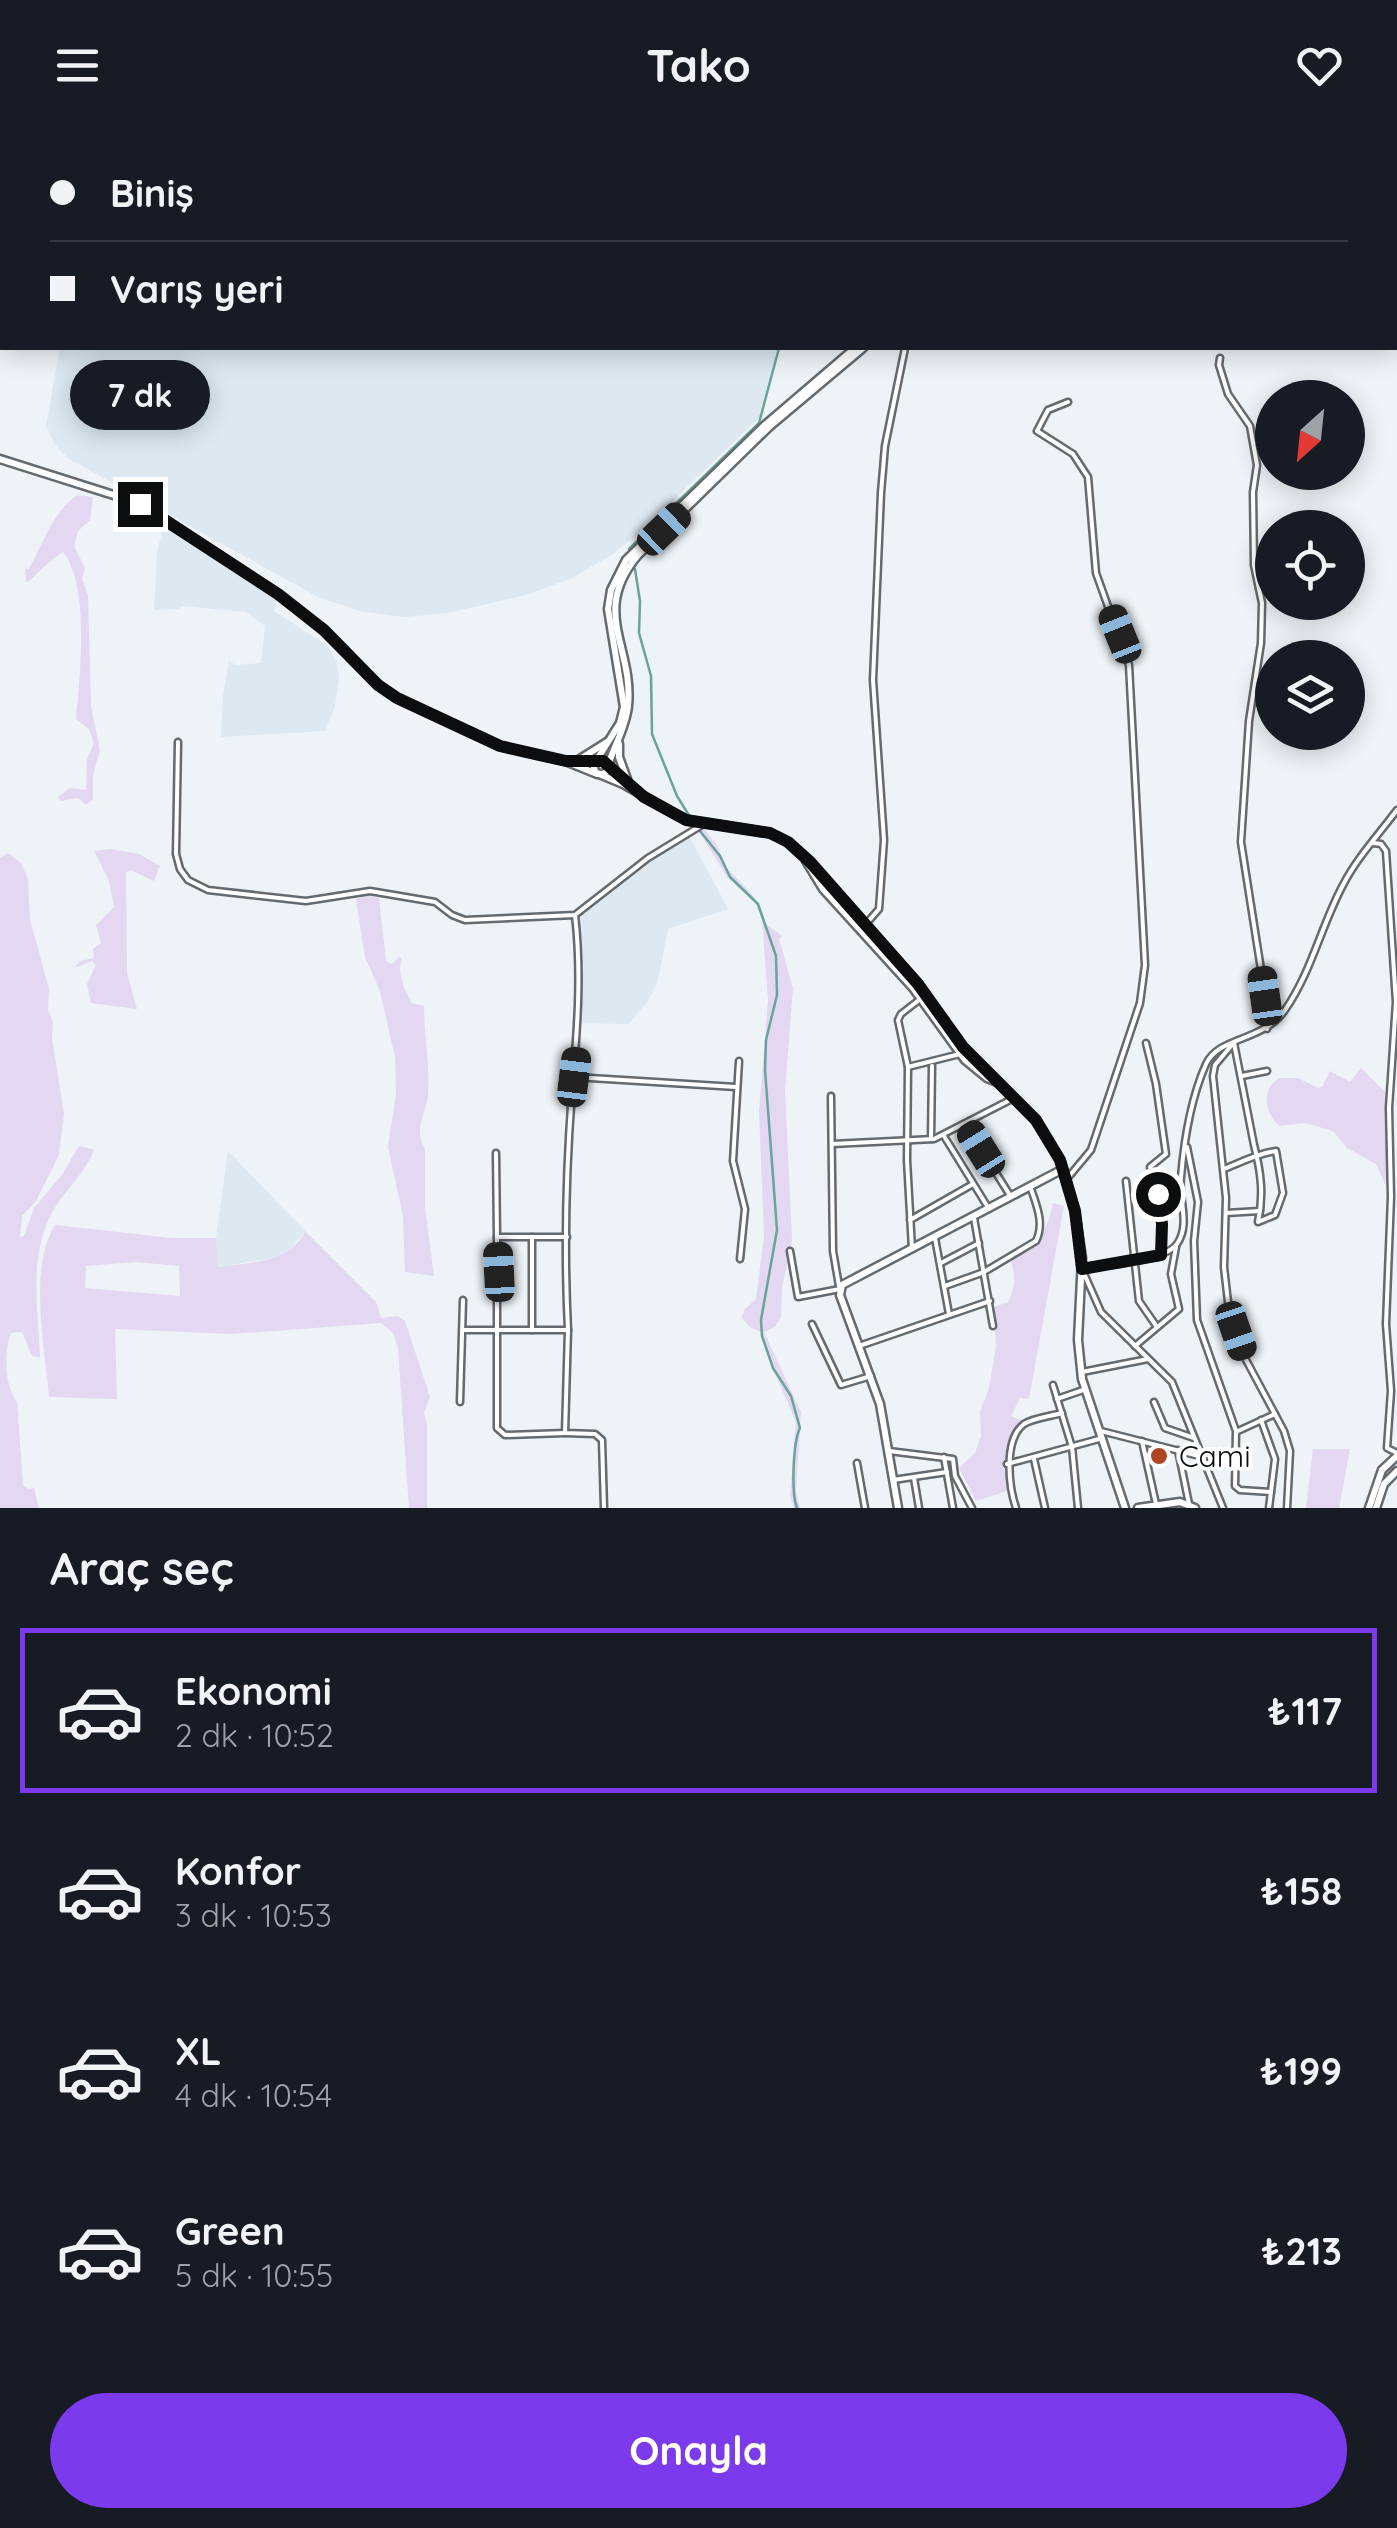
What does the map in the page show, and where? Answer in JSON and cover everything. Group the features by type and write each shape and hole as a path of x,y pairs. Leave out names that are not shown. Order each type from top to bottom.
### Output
{"street":[{"path":"598,774 606,773 624,708 608,609 611,590 626,560 765,425 854,350"},
{"path":"598,774 596,762 616,737 628,706 613,610 629,565 769,427 861,350"},
{"path":"865,925 880,909 884,840 873,680 881,493 885,446 905,350"},
{"path":"1220,358 1228,394 1250,426 1257,465 1253,492 1254,565 1262,603 1261,643 1249,722 1242,842 1265,996 1266,1029"},
{"path":"1066,1180 1091,1150 1140,1002 1146,966 1129,666 1096,573 1088,477 1074,454 1037,432 1048,410 1068,402"},
{"path":"0,458 140,504 278,594 324,630 378,685 397,698 500,746 566,761 623,784 702,825 770,833 788,842 918,984 963,1047 1036,1120 1062,1168 1075,1211 1082,1269 1078,1340 1082,1372 1125,1508"},
{"path":"579,760 616,737"},
{"path":"616,737 630,785"},
{"path":"178,742 176,854 180,869 196,886 208,890 306,902 370,891 435,902 465,920 576,915 648,858 702,825"},
{"path":"566,761 603,761 644,797"},
{"path":"1135,1346 1178,1309 1171,1274 1183,1228 1180,1179 1206,1065 1217,1050 1275,1023 1310,966 1341,888 1397,810"},
{"path":"1372,1508 1382,1470 1397,1454 1386,1448 1392,1391 1386,1324 1389,1108 1396,1002 1386,851 1381,844 1373,843"},
{"path":"805,859 823,888 921,999 960,1054 981,1074 1000,1084"},
{"path":"565,1433 567,1238 580,1018 576,915"},
{"path":"912,1249 906,1142 908,1066 898,1018 921,999"},
{"path":"1146,1043 1166,1154 1150,1166 1162,1224 1161,1255"},
{"path":"1224,1169 1257,1156 1276,1151 1282,1193 1275,1215 1258,1222 1261,1174 1257,1156 1240,1076 1234,1043"},
{"path":"1234,1043 1213,1076 1224,1169 1224,1267 1228,1302 1245,1358 1290,1451 1287,1508"},
{"path":"908,1066 960,1054"},
{"path":"740,1062 733,1160 744,1208 740,1260"},
{"path":"931,1139 932,1066"},
{"path":"1240,1076 1267,1072"},
{"path":"574,1077 736,1087"},
{"path":"831,1096 833,1250 840,1290 880,1404 898,1508"},
{"path":"832,1144 906,1142 944,1136 1016,1098"},
{"path":"966,1125 1011,1197"},
{"path":"944,1136 988,1209"},
{"path":"1186,1142 1198,1202 1194,1241 1197,1320 1236,1432 1236,1487 1271,1492"},
{"path":"496,1153 498,1430 505,1436 594,1434 602,1440 604,1508"},
{"path":"790,1251 798,1297 840,1290 846,1281 935,1238 1062,1168"},
{"path":"1126,1181 1139,1301 1157,1328"},
{"path":"910,1220 973,1184"},
{"path":"944,1286 984,1272 1036,1241 1040,1220 1030,1186"},
{"path":"1226,1214 1260,1211"},
{"path":"974,1217 993,1326"},
{"path":"497,1237 567,1238"},
{"path":"532,1238 532,1330"},
{"path":"935,1238 950,1314"},
{"path":"941,1263 979,1243"},
{"path":"1082,1269 1161,1255 1176,1245"},
{"path":"1082,1269 1101,1312 1172,1382 1223,1508"},
{"path":"460,1402 462,1300"},
{"path":"859,1346 990,1300"},
{"path":"812,1324 842,1385 871,1376"},
{"path":"463,1330 568,1330"},
{"path":"1082,1372 1148,1359"},
{"path":"1053,1384 1072,1446 1078,1508"},
{"path":"1057,1399 1086,1390"},
{"path":"1154,1402 1165,1428 1194,1438"},
{"path":"1016,1508 1007,1464 1022,1425 1062,1413"},
{"path":"1236,1432 1275,1414"},
{"path":"1261,1420 1273,1447 1269,1508"},
{"path":"1007,1464 1101,1434 1202,1457"},
{"path":"1142,1441 1156,1506"},
{"path":"1178,1450 1192,1506"},
{"path":"889,1451 952,1459 955,1476 972,1508"},
{"path":"944,1457 953,1508"},
{"path":"1034,1457 1045,1508"},
{"path":"856,1463 865,1508"},
{"path":"1372,1508 1384,1484 1397,1471"},
{"path":"893,1480 947,1472"},
{"path":"1273,1474 1290,1475"},
{"path":"914,1477 919,1508"},
{"path":"1138,1508 1180,1502 1192,1506"},
{"path":"1171,1508 1180,1502"}],"shaded area":[{"path":"60,350 777,350 761,416 613,554 572,578 526,595 448,613 405,617 363,612 318,597 69,459 55,445 46,426"},
{"path":"77,495 93,497 90,520 78,531 74,546 85,568 82,579 88,595 91,706 100,751 93,774 93,799 86,805 78,798 61,801 58,797 70,788 86,790 87,759 94,743 89,729 76,719 81,631 77,586 63,552 26,582 25,568 28,570 61,511"},
{"path":"164,525 260,586 277,601 274,611 328,646 337,663 339,679 335,706 325,731 221,737 229,661 236,665 261,663 265,626 245,612 183,606 154,610 157,552"},
{"path":"704,829 717,845 727,868 754,897 765,923 782,936 779,939 793,988 785,1090 792,1240 782,1288 781,1317 775,1327 764,1332 801,1412 796,1492 800,1508 794,1508 790,1496 796,1422 761,1332 742,1318 744,1310 756,1299 764,1236 759,1111 768,1000 762,920 756,904 727,877 698,830"},
{"path":"688,834 728,909 668,929 658,980 648,1001 628,1024 572,1023 577,983 574,915"},
{"path":"110,849 139,854 160,866 154,881 130,870 126,873 127,973 137,1009 91,1003 87,984 96,965 92,961 74,968 80,961 94,958 93,949 101,943 96,925 114,907 109,881 94,851"},
{"path":"8,853 21,863 28,879 30,920 49,989 48,1010 53,1022 64,1114 59,1155 36,1201 22,1216 20,1237 24,1236 34,1208 62,1175 77,1149 80,1146 94,1150 54,1209 41,1244 36,1281 40,1357 32,1356 22,1332 11,1333 7,1349 6,1368 17,1402 23,1485 34,1488 39,1508 0,1508 0,858"},
{"path":"379,898 386,961 392,964 402,958 401,976 406,992 412,1003 424,1006 428,1095 420,1135 425,1149 425,1207 434,1276 405,1272 403,1216 388,1147 396,1094 395,1057 380,991 365,957 356,899"},
{"path":"1361,1068 1387,1094 1386,1186 1376,1164 1347,1148 1333,1131 1305,1123 1279,1126 1268,1107 1269,1088 1279,1078 1298,1078 1318,1088 1330,1071 1350,1082"},
{"path":"228,1151 305,1231 288,1252 218,1267 216,1238"},
{"path":"1053,1203 1064,1206 1029,1399 1020,1398 1011,1416 1023,1421 1007,1455 1010,1490 976,1501 959,1468 975,1453 981,1436 980,1412 989,1388 996,1347 994,1307 1008,1302 1013,1291 1009,1257 1039,1237"},
{"path":"55,1225 171,1238 216,1238 218,1267 279,1256 298,1242 305,1231 376,1302 381,1318 398,1316 405,1321 430,1397 424,1412 427,1508 409,1508 398,1349 393,1333 381,1323 232,1334 115,1329 117,1399 49,1397 40,1309 47,1243","holes":["135,1262 179,1266 180,1296 85,1288 86,1266"]},
{"path":"1313,1449 1350,1449 1339,1508 1306,1508"}],"waterway":[{"path":"629,549 759,423 778,350"},
{"path":"635,569 639,633 651,676 652,734 677,796 690,817"},
{"path":"700,831 720,856 730,877 758,904 776,956 777,995 766,1040 765,1070 777,1230 761,1320 773,1368 791,1396 800,1428 794,1468 797,1508"}],"place":[{"name":"Cami","path":"1159,1456"}],"route":[{"path":"140,504 278,594 324,630 378,685 397,698 500,746 566,761 603,761 644,797 686,820 770,833 796,848 918,984 963,1047 1036,1120 1060,1160 1075,1211 1082,1269 1161,1255 1158,1194"}]}
